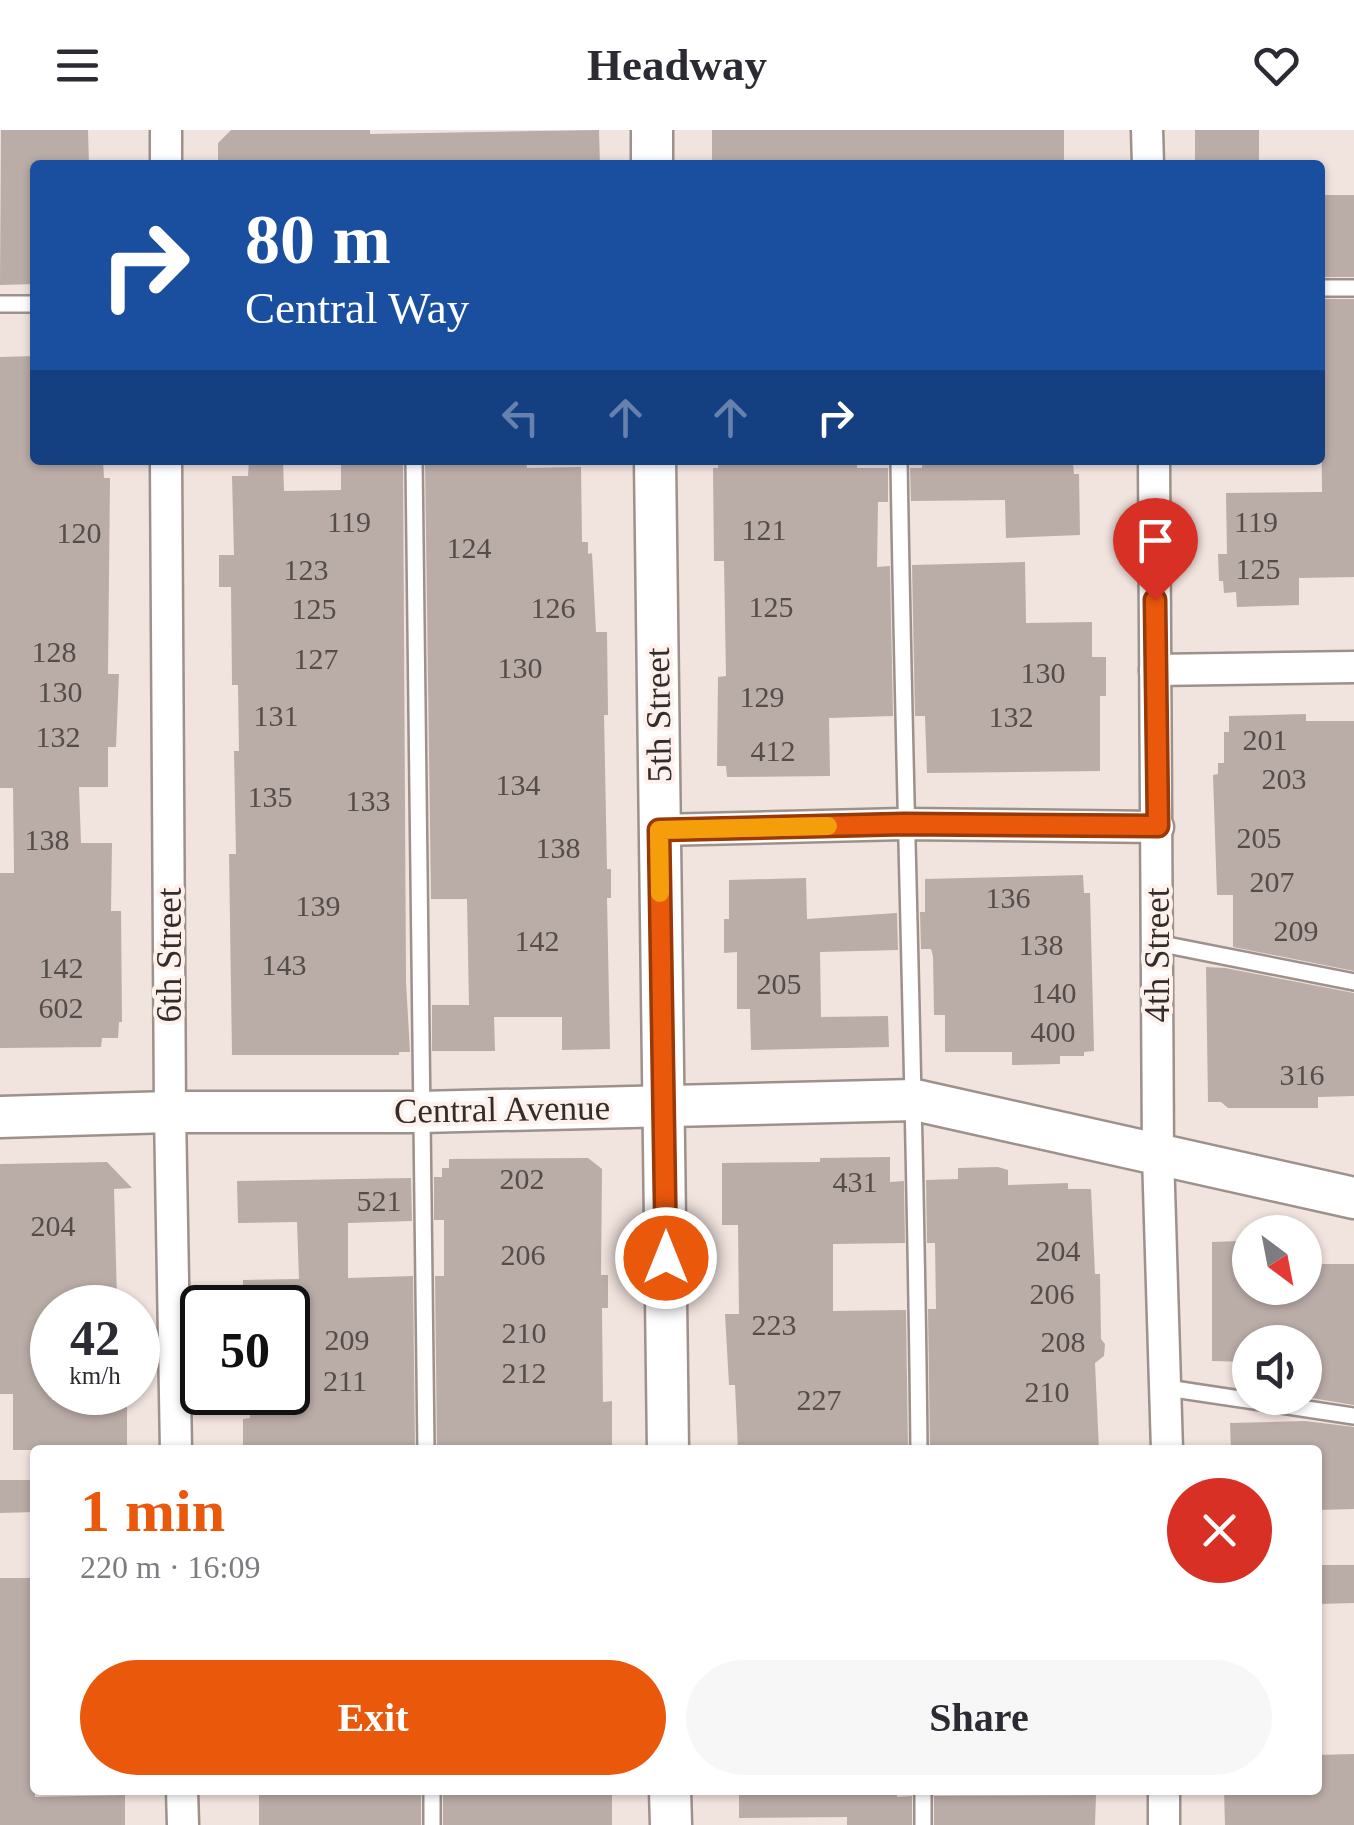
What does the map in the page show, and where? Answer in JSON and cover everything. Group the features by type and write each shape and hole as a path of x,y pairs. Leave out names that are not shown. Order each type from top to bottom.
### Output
{"street":[{"path":"166,130 166,160"},
{"path":"652,130 652,160"},
{"path":"1147,130 1148,160"},
{"name":"6th Street","path":"166,465 176,1445"},
{"name":"5th Street","path":"655,465 668,1445"},
{"name":"4th Street","path":"1154,465 1158,1155 1167,1445"},
{"path":"1155,670 1354,667"},
{"path":"659,830 904,824 1158,826"},
{"name":"Central Avenue","path":"0,1117 916,1100 1354,1198"},
{"path":"182,1795 183,1825"},
{"path":"670,1795 671,1825"},
{"path":"1164,1795 1164,1825"}],"lane":[{"path":"1325,288 1354,288"},
{"path":"0,304 30,304"},
{"path":"414,465 426,1445"},
{"path":"899,465 904,824 916,1100 919,1445"},
{"path":"1157,943 1354,982"},
{"path":"1167,1388 1354,1416"},
{"path":"432,1795 432,1825"},
{"path":"923,1795 924,1825"}],"building":[{"path":"1,130 88,130 89,160 30,160 30,284 0,285"},
{"path":"231,130 370,130 370,134 599,130 600,160 218,160 218,143"},
{"path":"712,130 1064,130 1064,160 712,160"},
{"path":"1195,130 1259,130 1259,160 1195,160"},
{"path":"1325,195 1354,195 1354,277 1325,277"},
{"path":"1325,299 1354,299 1354,577 1299,578 1299,605 1237,607 1236,592 1224,593 1223,581 1219,581 1218,554 1227,554 1226,493 1322,492"},
{"path":"30,356 30,465 103,465 104,478 110,478 108,674 119,674 116,747 108,747 108,787 79,787 81,843 112,843 111,911 121,911 122,1022 118,1038 102,1038 101,1047 0,1048 0,873 14,873 13,788 0,788 0,357"},
{"path":"249,465 283,465 284,491 341,490 341,465 403,465 406,982 410,1052 399,1055 232,1055 229,854 236,854 234,751 239,751 238,685 232,685 231,587 219,587 219,555 234,555 232,476 248,476"},
{"path":"425,465 581,467 582,542 588,542 588,554 592,553 596,632 607,632 608,715 604,715 607,869 611,869 611,898 607,898 610,1049 562,1050 562,1017 494,1017 495,1051 432,1051 432,1005 469,1005 467,899 431,899"},
{"path":"1073,465 1074,474 1079,474 1080,535 1006,538 1005,500 911,501 910,468"},
{"path":"713,468 888,468 888,502 878,502 877,567 890,566 893,716 829,718 830,776 727,777 726,766 717,766 718,677 726,676 724,561 714,561"},
{"path":"1025,562 1026,623 1092,622 1092,657 1106,657 1106,696 1100,696 1100,771 927,773 925,716 915,716 912,565"},
{"path":"1306,714 1306,721 1354,721 1354,971 1233,947 1233,895 1217,895 1213,775 1218,774 1218,763 1224,763 1224,732 1229,732 1229,716"},
{"path":"1083,875 1084,893 1090,893 1094,1051 1084,1052 1084,1056 1060,1056 1060,1064 1012,1065 1012,1052 945,1052 945,1015 934,1015 933,956 931,949 921,949 920,912 925,912 925,879"},
{"path":"806,878 807,919 897,913 898,950 820,952 821,1017 888,1016 889,1047 751,1050 750,1009 737,1009 737,952 724,953 729,880"},
{"path":"1206,967 1354,993 1354,1096 1318,1097 1318,1108 1228,1108 1221,1102 1208,1102"},
{"path":"890,1157 890,1182 904,1181 905,1243 833,1244 833,1311 906,1310 908,1445 738,1445 735,1385 729,1385 725,1314 739,1314 738,1225 722,1225 722,1163 820,1162 820,1158"},
{"path":"588,1158 602,1169 601,1275 608,1275 608,1308 602,1308 603,1402 612,1401 612,1445 437,1445 435,1276 444,1276 444,1220 434,1220 434,1177 442,1177 442,1168 449,1168 449,1159"},
{"path":"107,1162 132,1188 114,1189 117,1285 30,1285 30,1415 127,1415 127,1445 30,1445 30,1450 13,1450 13,1394 0,1394 0,1164"},
{"path":"958,1168 1008,1170 1008,1185 1068,1183 1068,1189 1091,1189 1095,1274 1100,1274 1101,1339 1105,1344 1104,1356 1095,1363 1099,1445 930,1445 928,1309 936,1309 935,1243 927,1243 926,1180 958,1179"},
{"path":"411,1178 412,1221 348,1223 348,1278 413,1276 415,1445 243,1445 243,1419 250,1415 310,1415 310,1285 243,1285 243,1280 299,1279 297,1222 238,1223 237,1181"},
{"path":"1232,1241 1232,1305 1322,1305 1322,1264 1354,1264 1354,1405 1322,1400 1322,1325 1232,1325 1232,1362 1212,1361 1212,1242"},
{"path":"1305,1421 1354,1427 1354,1509 1322,1510 1322,1445 1231,1445 1230,1423"},
{"path":"0,1480 30,1480 30,1512 0,1513"},
{"path":"1322,1565 1354,1565 1354,1603 1322,1604"},
{"path":"0,1578 30,1578 30,1795 125,1795 125,1825 0,1825"},
{"path":"1354,1754 1354,1825 1225,1825 1224,1795 1322,1795 1322,1755"},
{"path":"259,1795 421,1795 421,1825 259,1825"},
{"path":"443,1795 612,1795 612,1825 443,1825"},
{"path":"739,1795 912,1796 912,1825 847,1825 847,1817 739,1818"},
{"path":"1096,1795 1095,1825 934,1825 934,1796"}],"slow traffic":[{"path":"660,893 659,830 828,826"}],"route":[{"path":"666,1258 659,830 904,824 1158,826 1155,600"}]}
